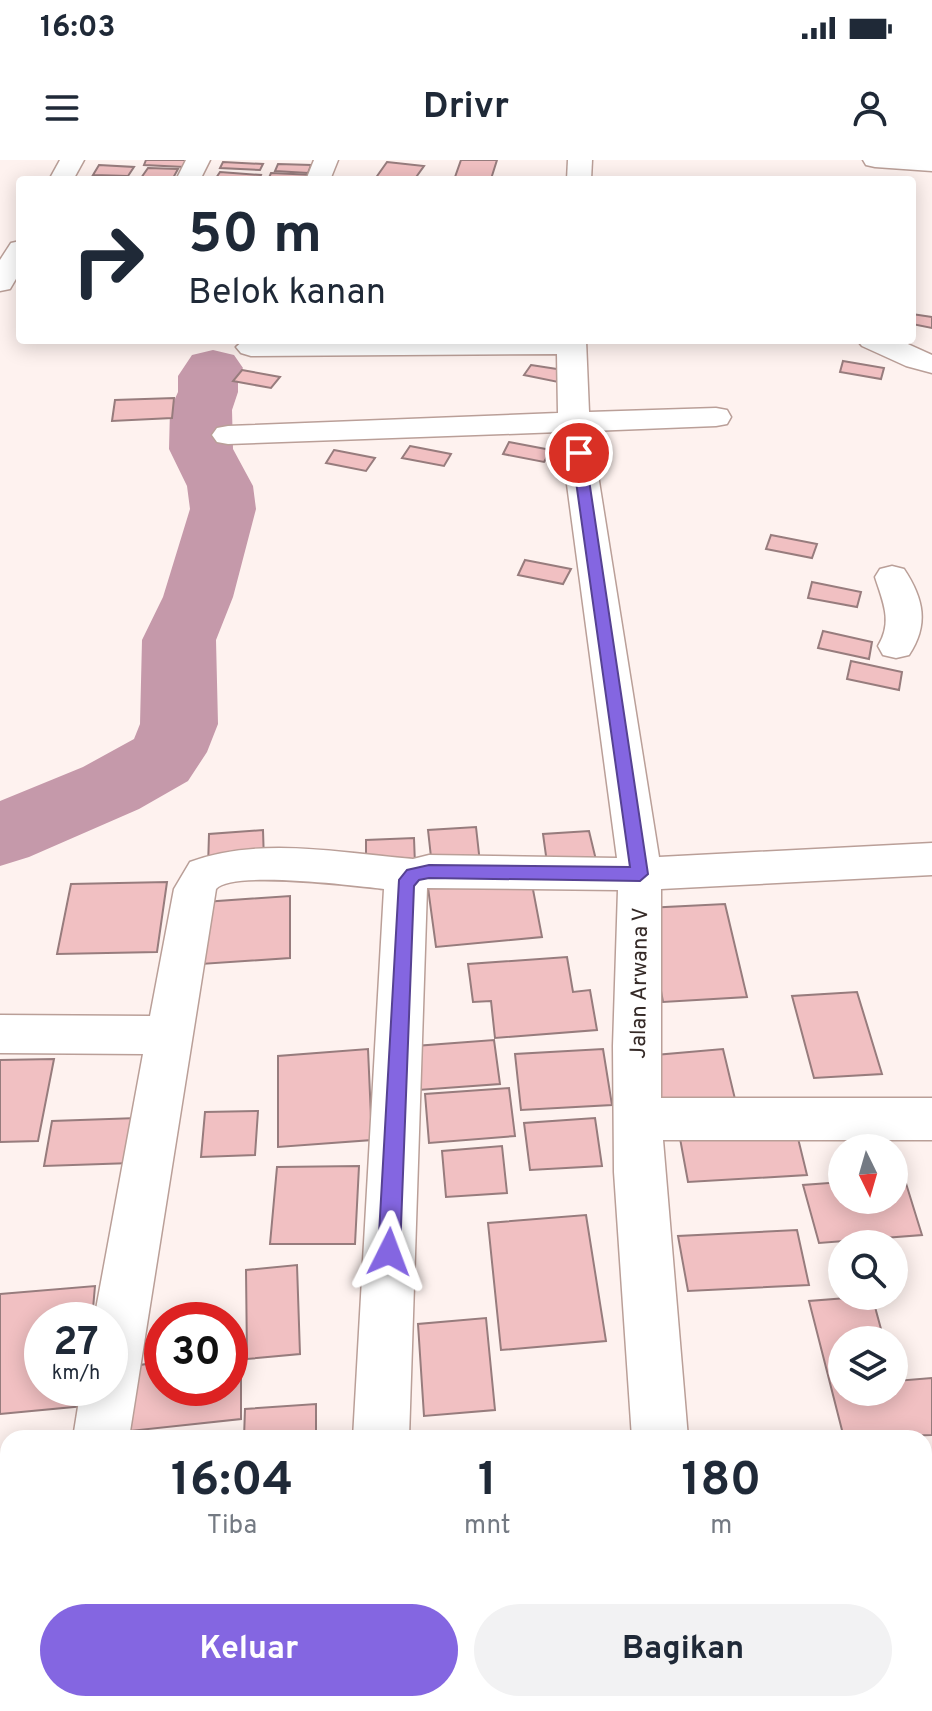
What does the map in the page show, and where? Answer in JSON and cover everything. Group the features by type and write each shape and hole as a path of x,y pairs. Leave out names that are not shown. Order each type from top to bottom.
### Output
{"street":[{"path":"875,160 932,164"},
{"path":"0,283 16,256"},
{"path":"251,347 491,344"},
{"name":"Jalan Arwana V","path":"571,344 574,423 640,874 638,1119 659,1430"},
{"path":"888,344 912,360 932,364"},
{"path":"228,435 716,417"},
{"path":"892,577 912,632"},
{"path":"124,1302 195,889 205,873 228,866 271,865 413,875 429,871 640,874 932,859"},
{"path":"381,1430 406,885 413,875"},
{"path":"0,1034 170,1035"},
{"path":"638,1119 932,1119"},
{"path":"102,1430 106,1406"}],"building":[{"path":"146,160 188,160 184,167 144,165"},
{"path":"461,160 497,160 492,176 455,176"},
{"path":"223,162 263,164 260,170 220,168"},
{"path":"387,162 424,166 417,176 377,176"},
{"path":"278,164 311,165 308,173 275,171"},
{"path":"99,165 134,167 128,176 93,175"},
{"path":"148,168 178,169 174,176 142,176"},
{"path":"220,172 261,175 261,176 217,176"},
{"path":"271,173 314,175 314,176 270,176"},
{"path":"916,315 932,317 932,328 916,325"},
{"path":"843,361 884,368 881,379 840,372"},
{"path":"531,365 570,371 563,383 524,375"},
{"path":"242,370 280,377 271,388 233,381"},
{"path":"174,398 172,418 112,421 115,400"},
{"path":"509,442 551,450 544,462 503,454"},
{"path":"410,446 451,454 444,466 402,458"},
{"path":"334,450 375,458 366,471 326,463"},
{"path":"771,535 817,544 812,558 766,549"},
{"path":"525,560 571,569 563,584 518,575"},
{"path":"812,582 861,592 857,607 808,598"},
{"path":"823,631 872,642 869,659 818,648"},
{"path":"851,661 902,672 899,690 847,679"},
{"path":"476,827 480,863 432,866 428,830"},
{"path":"263,830 264,862 208,867 209,834"},
{"path":"589,831 596,860 547,863 543,834"},
{"path":"414,838 415,865 366,867 366,840"},
{"path":"531,879 542,937 436,947 428,888"},
{"path":"167,882 157,952 57,954 71,884"},
{"path":"290,896 290,958 201,964 204,902"},
{"path":"725,904 747,997 663,1002 646,908"},
{"path":"567,957 573,992 590,990 597,1030 495,1038 491,1001 473,1002 468,964"},
{"path":"857,992 882,1074 814,1078 792,996"},
{"path":"494,1040 500,1084 418,1090 415,1046"},
{"path":"368,1049 372,1140 278,1147 278,1056"},
{"path":"603,1049 612,1105 521,1110 515,1054"},
{"path":"723,1049 735,1099 655,1106 644,1056"},
{"path":"54,1059 38,1141 0,1142 0,1060"},
{"path":"509,1088 515,1136 429,1143 425,1094"},
{"path":"258,1111 255,1155 201,1157 205,1112"},
{"path":"137,1118 132,1163 44,1166 52,1121"},
{"path":"595,1118 602,1166 530,1170 524,1123"},
{"path":"795,1126 807,1175 688,1182 679,1133"},
{"path":"502,1146 507,1193 446,1197 442,1151"},
{"path":"359,1166 355,1244 270,1244 277,1167"},
{"path":"828,1183 828,1214 908,1214 908,1190 922,1235 908,1236 908,1230 828,1230 828,1242 819,1243 803,1185"},
{"path":"586,1215 606,1341 501,1350 488,1223"},
{"path":"797,1230 809,1285 688,1291 678,1236"},
{"path":"297,1265 300,1354 248,1359 246,1270"},
{"path":"95,1286 94,1302 24,1302 24,1406 84,1406 0,1414 0,1294"},
{"path":"828,1299 828,1310 876,1310 880,1326 828,1326 828,1375 809,1301"},
{"path":"486,1318 495,1410 424,1416 418,1324"},
{"path":"144,1364 144,1406 241,1406 241,1419 121,1430 123,1406 128,1406 128,1367"},
{"path":"932,1378 932,1430 842,1430 836,1406 908,1406 908,1380"},
{"path":"316,1404 316,1430 244,1430 245,1409"}],"waterway":[{"path":"0,835 111,788 160,761 168,752 179,724 179,640 198,597 223,509 220,486 201,449 201,410 208,392 208,376 213,368"}],"route":[{"path":"389,1252 406,885 413,875 429,871 640,874 579,453"}]}
